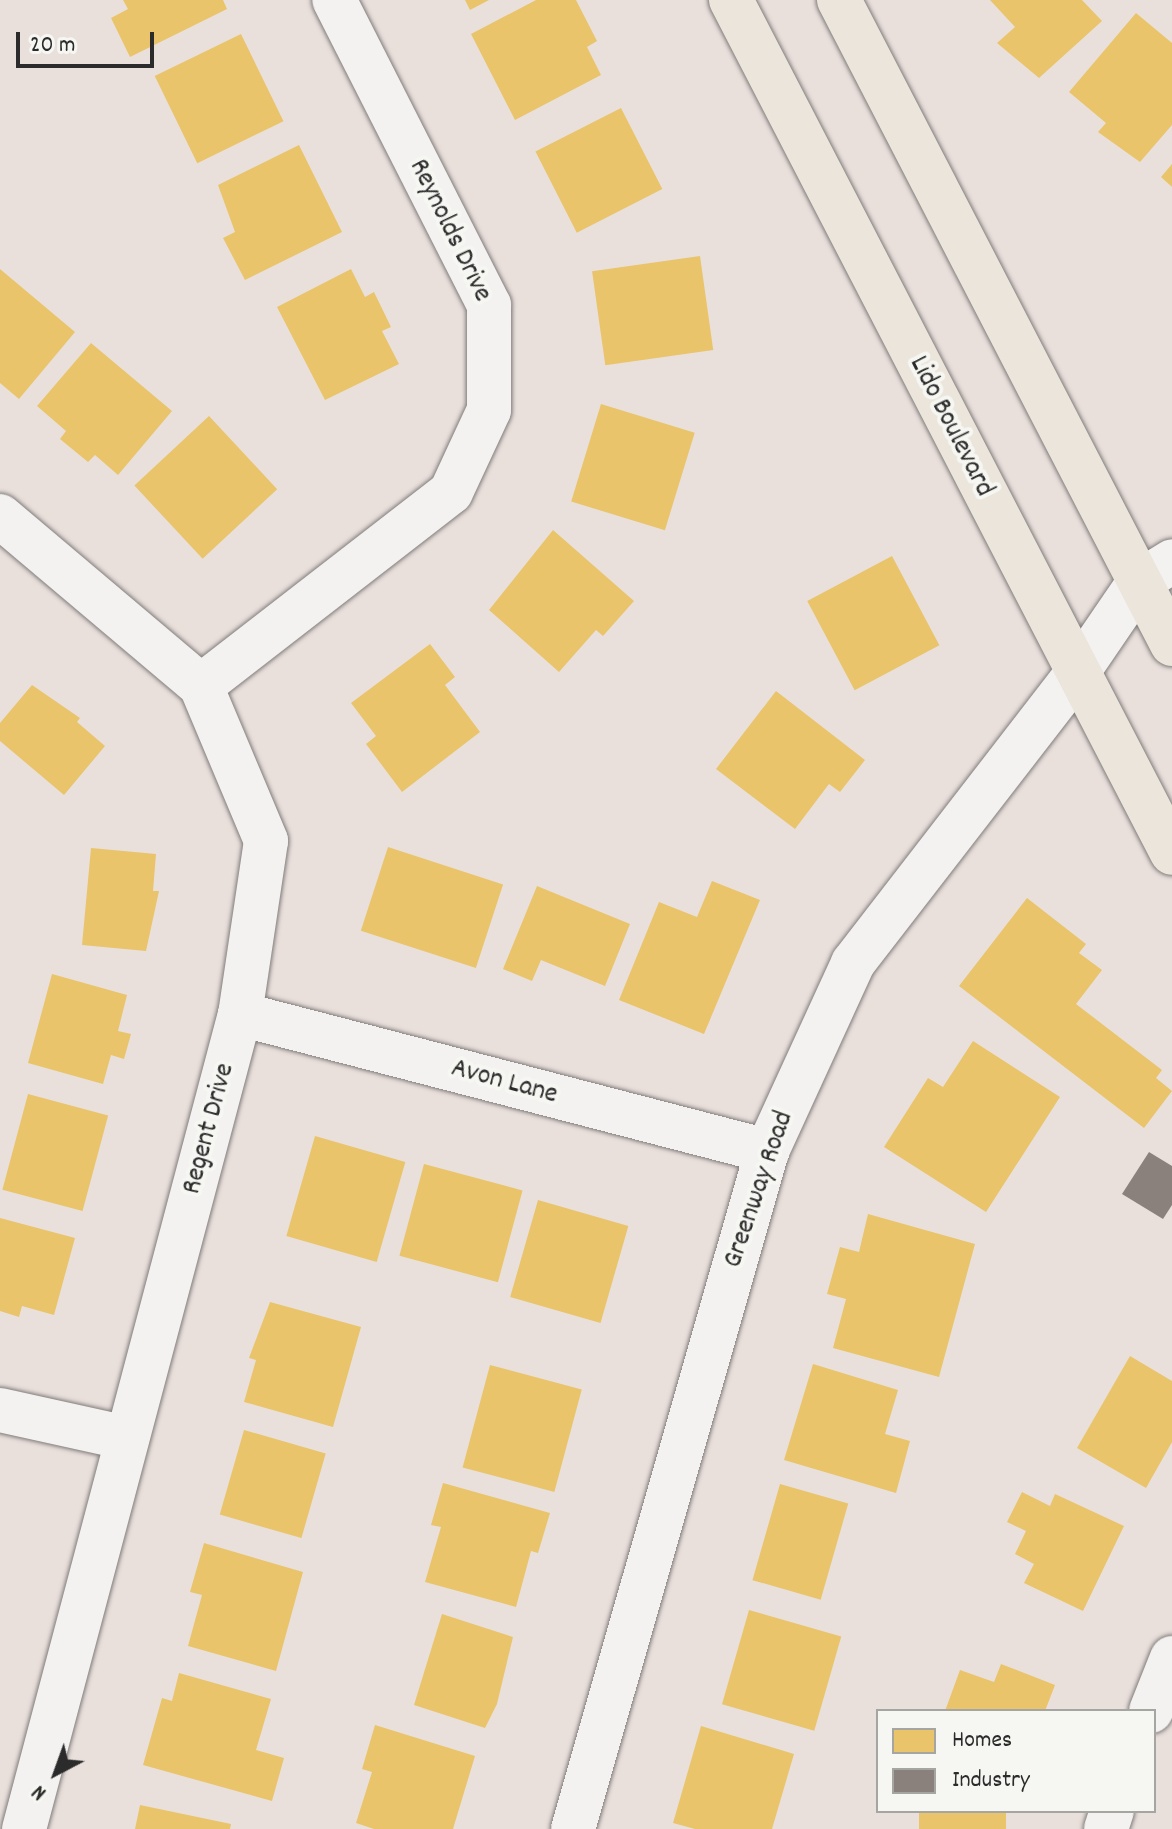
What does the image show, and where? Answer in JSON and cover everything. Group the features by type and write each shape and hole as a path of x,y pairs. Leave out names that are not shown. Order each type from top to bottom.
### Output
{"highway":[{"name":"Lido Boulevard","path":"731,0 1172,853"},
{"path":"839,0 1155,571 1172,644"}],"street":[{"name":"Reynolds Drive","path":"201,686 451,492 489,410 489,305 334,0"},
{"name":"Regent Drive","path":"0,516 201,686 266,841 240,1014 24,1829"},
{"name":"Greenway Road","path":"573,1829 767,1151 853,963 1155,571"},
{"name":"Avon Lane","path":"240,1014 767,1151"},
{"path":"0,1410 127,1438"},
{"path":"1152,1709 1172,1658"}],"building: Homes":[{"path":"123,0 223,0 227,9 130,57 111,18 128,9"},
{"path":"465,0 489,0 470,10"},
{"path":"536,0 576,0 597,41 587,47 601,75 515,120 471,34"},
{"path":"990,0 1082,0 1102,21 1039,78 997,43 1015,27"},
{"path":"1136,13 1172,43 1172,125 1140,162 1098,132 1106,123 1069,92"},
{"path":"241,34 284,121 197,163 155,76"},
{"path":"621,108 662,189 577,233 535,152"},
{"path":"299,145 342,232 245,280 223,238 235,232 218,185"},
{"path":"1172,164 1172,187 1161,177"},
{"path":"700,256 713,350 605,365 592,271"},
{"path":"0,269 75,332 19,399 0,383"},
{"path":"351,269 365,297 374,292 391,327 382,331 399,364 325,400 277,307"},
{"path":"91,343 172,411 118,475 95,455 88,462 60,439 66,431 37,406"},
{"path":"601,404 695,433 665,530 571,502"},
{"path":"209,416 277,489 203,559 134,486"},
{"path":"553,530 634,601 603,636 596,630 559,672 489,610"},
{"path":"892,556 939,645 855,690 807,601"},
{"path":"430,644 455,677 445,685 480,732 402,792 366,744 376,736 351,703"},
{"path":"32,685 80,718 77,722 105,746 64,795 0,741 0,723"},
{"path":"776,691 865,760 840,792 829,784 795,829 716,769"},
{"path":"388,847 503,884 476,968 361,931"},
{"path":"91,848 156,854 153,891 159,891 146,951 82,945"},
{"path":"712,881 760,900 704,1034 619,1000 659,902 697,917"},
{"path":"537,886 630,924 605,986 541,960 532,981 503,969"},
{"path":"1027,898 1086,944 1079,953 1102,970 1076,1004 1162,1070 1156,1078 1172,1091 1144,1128 959,986"},
{"path":"52,974 127,995 118,1031 131,1034 124,1059 111,1055 103,1084 28,1063"},
{"path":"973,1041 1060,1097 986,1212 884,1147 928,1078 943,1087"},
{"path":"28,1094 108,1115 83,1211 2,1190"},
{"path":"315,1136 405,1162 377,1262 286,1236"},
{"path":"424,1164 523,1190 498,1282 399,1256"},
{"path":"538,1200 628,1226 601,1323 510,1297"},
{"path":"868,1214 975,1244 939,1377 833,1348 846,1299 827,1294 840,1247 859,1252"},
{"path":"0,1218 75,1238 54,1315 22,1306 19,1317 0,1311"},
{"path":"270,1302 361,1327 333,1427 244,1402 256,1360 249,1358"},
{"path":"1130,1356 1172,1381 1172,1442 1146,1488 1077,1448"},
{"path":"813,1364 898,1390 885,1434 910,1441 896,1493 784,1460"},
{"path":"490,1365 582,1390 554,1492 463,1467"},
{"path":"244,1430 326,1453 301,1538 220,1515"},
{"path":"443,1483 550,1513 538,1553 531,1551 516,1607 425,1582 441,1527 431,1525"},
{"path":"780,1484 848,1504 821,1600 752,1580"},
{"path":"1022,1492 1050,1506 1055,1494 1124,1526 1083,1611 1024,1583 1034,1564 1015,1554 1026,1531 1007,1522"},
{"path":"204,1543 303,1572 276,1671 188,1646 202,1595 190,1592"},
{"path":"749,1610 841,1636 814,1731 722,1704"},
{"path":"442,1614 513,1637 497,1704 485,1728 414,1705"},
{"path":"1001,1664 1055,1685 1046,1709 946,1709 960,1670 994,1682"},
{"path":"179,1673 271,1699 256,1750 284,1758 272,1801 143,1765 162,1698 172,1701"},
{"path":"375,1725 475,1756 453,1829 374,1829 356,1823 372,1772 362,1769"},
{"path":"701,1726 794,1754 772,1829 695,1829 673,1823"},
{"path":"140,1805 231,1824 230,1829 135,1829"},
{"path":"919,1813 1006,1813 1006,1829 919,1829"}],"building: Industry":[{"path":"1149,1152 1172,1166 1172,1205 1163,1219 1122,1194"}]}
